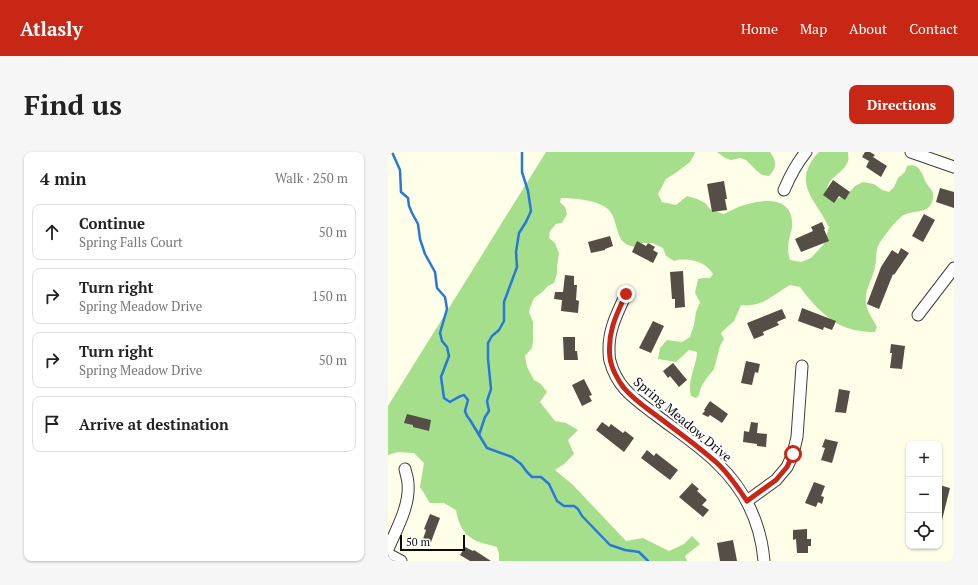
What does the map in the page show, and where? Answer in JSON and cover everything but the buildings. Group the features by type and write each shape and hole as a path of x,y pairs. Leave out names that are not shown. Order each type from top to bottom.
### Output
{"street":[{"path":"784,190 791,174 806,152"},
{"path":"911,152 954,167"},
{"path":"918,315 954,268"},
{"name":"Spring Meadow Drive","path":"626,294 615,317 611,330 609,346 610,359 615,374 623,387 634,399 700,449 718,464 733,480 747,501 758,527 763,546 764,561"},
{"path":"747,501 776,480 787,467 793,454 797,437 802,366"},
{"path":"388,549 404,510 408,496 408,484 405,469"},
{"path":"388,554 401,561"}],"green space":[{"path":"546,152 695,152 690,162 666,179 658,194 662,202 676,205 687,196 705,203 711,210 724,214 739,207 758,202 766,201 782,204 788,209 791,216 792,227 789,238 788,254 790,260 801,262 811,258 824,244 829,227 810,195 806,182 808,169 813,159 819,152 848,152 848,160 846,165 832,179 827,187 827,192 831,201 847,195 855,186 863,182 874,184 882,190 889,192 894,187 898,178 905,172 907,166 911,165 920,170 927,184 932,190 933,198 930,206 924,210 902,216 890,229 878,247 875,267 866,294 866,303 870,315 877,327 875,332 856,330 838,324 827,317 800,287 790,285 767,300 755,304 741,305 734,321 721,333 724,339 720,346 714,369 701,387 699,395 696,398 691,396 690,388 697,352 689,350 676,362 658,359 660,348 667,340 682,342 690,337 700,302 695,293 698,279 710,278 713,274 706,266 696,261 674,261 666,256 663,248 652,243 642,243 637,247 629,246 620,238 615,221 609,210 605,207 586,200 561,198 560,202 565,207 567,214 562,223 556,224 550,231 549,238 555,243 559,253 557,274 554,283 534,298 530,308 529,312 533,322 533,341 532,348 525,356 527,367 534,380 541,384 547,392 540,402 555,421 566,423 578,430 568,440 574,454 564,464 555,470 573,485 626,541 643,538 669,551 684,544 692,536 700,544 685,556 687,561 499,561 497,547 477,541 466,534 459,523 456,510 444,503 430,503 420,487 424,463 414,453 398,452 388,455 388,406"},
{"path":"717,152 770,152 775,161 775,167 769,176 762,175 746,160 740,158 731,160 725,158"}],"waterway":[{"path":"392,152 400,170 401,192 408,198 409,206 418,224 420,239 425,254 435,272 437,288 445,297 447,309 440,333 442,341 447,347 449,356 441,377 444,398 450,402 464,395 468,400 465,411 467,416 487,448 512,457 521,464 532,477 541,477 549,484 557,501 564,506 574,506 578,509 582,516 610,545 625,550 639,552 648,561"},
{"path":"479,435 485,417 489,411 487,401 491,389 488,343 492,336 499,330 504,321 504,302 517,267 516,252 519,233 531,211 528,191 522,172 522,152"}],"route":[{"path":"626,294 615,317 611,330 609,346 610,359 615,374 623,387 634,399 718,464 733,480 747,501 776,480 787,467 793,454"}]}
